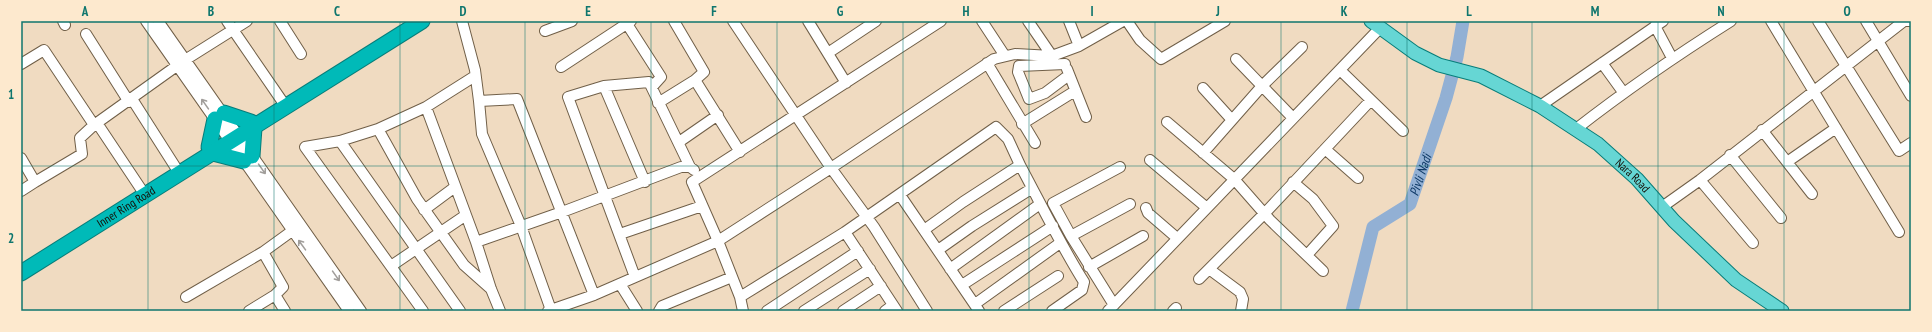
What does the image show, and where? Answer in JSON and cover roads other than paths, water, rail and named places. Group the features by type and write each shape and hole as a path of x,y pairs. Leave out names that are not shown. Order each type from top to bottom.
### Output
{"highway":[{"name":"Inner Ring Road","path":"253,125 282,101 403,21"},
{"name":"Inner Ring Road","path":"21,264 83,229 141,189 176,168 234,137 422,21"},
{"path":"220,116 253,125 248,158 211,150 220,116"},
{"name":"Inner Ring Road","path":"21,273 211,150"}],"main road":[{"name":"Nara Road","path":"1376,24 1415,53 1439,65 1463,70 1481,76 1540,106 1598,144 1637,179 1662,207 1736,280 1782,311"}],"street":[{"path":"146,21 182,63 220,116 248,158 292,231 349,311"},
{"path":"158,21 182,63"},
{"path":"227,21 282,101"},
{"path":"21,191 82,154 80,138 95,124 182,63 248,21"},
{"path":"280,21 301,54"},
{"path":"462,21 475,76 482,134 521,226 550,310 564,309 718,242 987,63 1008,55 1056,54 1079,46 1123,21"},
{"path":"545,31 572,21"},
{"path":"658,103 695,80 704,72 674,21"},
{"path":"733,21 831,168 874,227 927,311"},
{"path":"808,21 846,83"},
{"path":"828,53 876,21"},
{"path":"743,311 740,297 692,182 702,174 740,152 846,83 930,24 941,21"},
{"path":"982,21 1008,55 1019,66 1065,64"},
{"path":"1028,21 1065,64 1086,117"},
{"path":"1069,21 1079,46"},
{"path":"1127,21 1140,40 1161,60 1225,21"},
{"path":"1576,129 1623,92 1672,58 1731,21"},
{"path":"1771,21 1812,92 1836,128 1899,232"},
{"path":"1818,21 1899,151 1911,143"},
{"path":"1866,21 1877,42 1911,96"},
{"path":"1662,207 1700,180 1846,65 1904,22 1911,21"},
{"path":"561,67 629,22 661,77 652,87"},
{"path":"1120,167 1053,203 1111,308 1340,70 1376,24"},
{"path":"1540,106 1659,24 1672,58"},
{"path":"86,34 176,168"},
{"path":"1203,153 1262,86 1302,47"},
{"path":"21,64 44,50 141,189"},
{"path":"1236,59 1293,118"},
{"path":"987,63 1022,124 1035,143"},
{"path":"1602,63 1623,92"},
{"path":"1019,66 1018,72 1029,99 1045,93 1069,75"},
{"path":"1340,70 1403,131"},
{"path":"423,311 305,146 340,141 378,129 426,107 475,76"},
{"path":"695,80 740,152"},
{"path":"635,277 606,195 568,97 604,86 649,82 690,167"},
{"path":"604,86 645,182"},
{"path":"1203,88 1232,120"},
{"path":"1022,124 1075,91"},
{"path":"479,101 517,99 594,295"},
{"path":"1199,279 1265,213 1371,100"},
{"path":"426,107 456,186 500,311"},
{"path":"679,142 718,115"},
{"path":"1167,122 1234,179 1265,213 1323,270"},
{"path":"740,297 846,232 996,127 1008,139 1031,189 1053,226 1060,243 1084,282 1082,290 1052,311"},
{"path":"1787,162 1836,128"},
{"path":"378,129 424,210 464,265 491,289"},
{"path":"1762,130 1812,194"},
{"path":"340,141 460,311"},
{"path":"1325,149 1358,178"},
{"path":"1730,155 1781,218"},
{"path":"248,158 361,311"},
{"path":"22,160 36,182"},
{"path":"1150,160 1206,208"},
{"path":"924,230 963,202 1020,165"},
{"path":"476,242 645,182 681,167 690,167 702,174"},
{"path":"1700,180 1753,242"},
{"path":"1293,182 1313,199 1333,226 1307,255"},
{"path":"424,210 456,186"},
{"path":"938,250 1031,189"},
{"path":"900,195 977,308 1060,243"},
{"path":"950,269 1040,204"},
{"path":"1071,236 1130,204"},
{"path":"620,234 702,206"},
{"path":"1146,208 1148,213 1177,238"},
{"path":"391,266 466,215"},
{"path":"962,285 1053,226"},
{"path":"186,297 264,252 292,231"},
{"path":"846,232 881,286 892,309"},
{"path":"1089,267 1143,236"},
{"path":"767,311 858,251"},
{"path":"249,311 276,295 283,287 264,252"},
{"path":"804,311 870,269"},
{"path":"1209,269 1240,292 1243,299 1241,311"},
{"path":"1004,311 1058,276"},
{"path":"659,311 662,306 732,277"},
{"path":"620,284 637,311"},
{"path":"843,311 881,286"},
{"path":"276,295 285,311"}],"waterway":[{"name":"Pivli Nadi","path":"1352,311 1373,227 1410,204 1446,98 1457,57 1463,21"}]}
